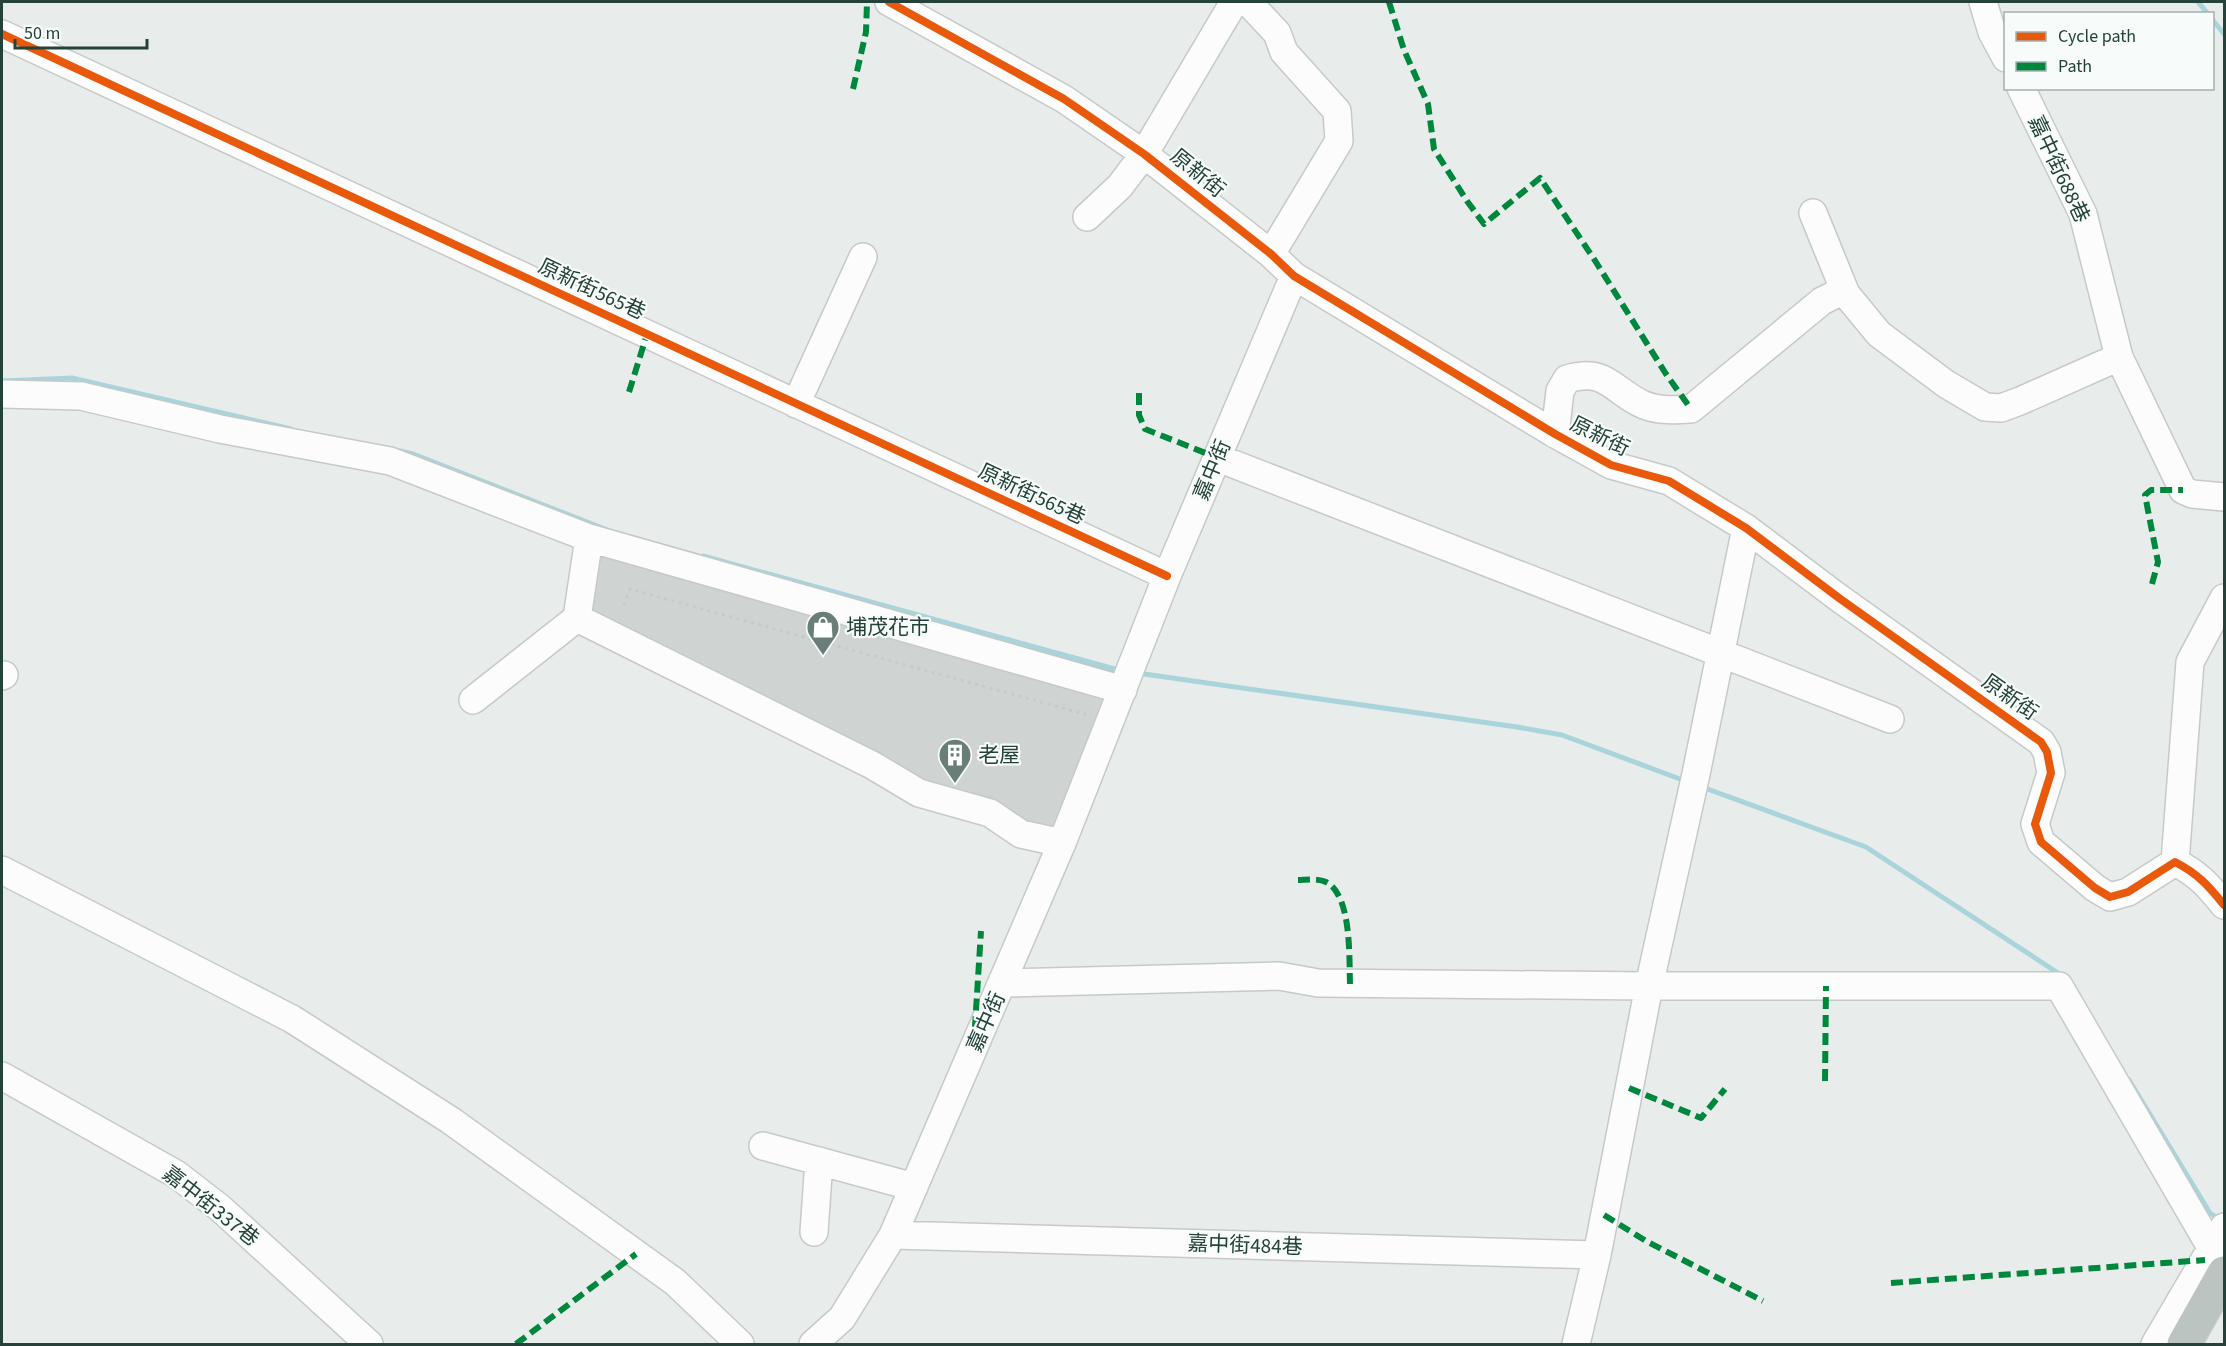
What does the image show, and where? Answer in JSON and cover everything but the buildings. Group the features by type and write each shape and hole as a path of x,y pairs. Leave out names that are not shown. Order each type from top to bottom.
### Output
{"highway":[{"path":"2184,1344 2221,1249"}],"street":[{"name":"原新街","path":"889,2 1064,99 1144,154 1271,254 1294,276 1555,434 1611,465 1669,480 1746,528 2042,742 2047,752 2051,773 2035,824 2037,830 2042,842 2095,888 2110,897 2128,892 2175,862"},
{"path":"1086,216 1120,186 1144,154 1234,2"},
{"path":"1248,2 1277,33 1284,52 1337,111 1339,141 1271,254"},
{"path":"1983,2 1992,32 2004,54"},
{"name":"原新街565巷","path":"2,34 1167,576"},
{"name":"嘉中街688巷","path":"2021,90 2083,214 2119,357 2184,490 2192,494 2224,497"},
{"path":"1813,213 1846,294 1879,333 1946,384 1985,407 2001,408 2020,401 2119,357"},
{"path":"796,404 863,257"},
{"name":"嘉中街","path":"813,1344 842,1318 893,1235 1004,983 1167,576 1294,276"},
{"path":"1555,434 1560,391 1568,379 1583,374 1603,378 1644,405 1665,410 1691,409 1822,301 1836,294 1846,294"},
{"path":"2,394 81,396 220,429 390,460 589,538 1127,678"},
{"path":"1218,458 1890,719"},
{"path":"1576,1344 1597,1255 1649,986 1694,783 1746,528"},
{"path":"473,700 578,618 589,538"},
{"path":"2224,598 2190,662 2175,862 2207,883 2224,905"},
{"path":"578,618 872,765 919,793 990,813 1022,834 1062,843"},
{"path":"2,870 292,1019 450,1120 675,1282 740,1344"},
{"path":"1004,983 1278,976 1318,983 2059,986 2221,1249 2155,1344"},
{"name":"嘉中街337巷","path":"2,1076 176,1174 220,1208 369,1344"},
{"path":"763,1146 914,1187"},
{"path":"814,1232 819,1161"},
{"name":"嘉中街484巷","path":"893,1235 1597,1255"}],"path":[{"path":"624,605 630,589 1110,721"}],"waterway":[{"path":"2198,2 2206,12"},
{"path":"2214,22 2224,34"},
{"path":"2,381 72,378 291,429"},
{"path":"400,451 413,454 610,531"},
{"path":"703,556 1122,671"},
{"path":"1137,673 1562,735 1688,782"},
{"path":"1702,787 1866,847 2061,975"},
{"path":"2129,1080 2210,1213 2221,1220"}],"marked path":[{"path":"853,89 866,32 867,2"},
{"path":"1389,2 1404,50 1428,104 1434,149 1484,224 1540,178 1691,409"},
{"path":"629,392 647,334"},
{"path":"1139,393 1139,415 1145,429 1218,458"},
{"path":"2152,584 2158,562 2145,495 2151,490 2183,490"},
{"path":"1298,880 1326,882 1341,900 1349,944 1350,984"},
{"path":"976,1046 974,1042 981,931"},
{"path":"1825,1081 1826,986"},
{"path":"1629,1088 1701,1118 1725,1089"},
{"path":"1604,1215 1646,1241 1763,1301"},
{"path":"516,1344 636,1254"},
{"path":"1891,1283 2205,1260"}],"cycle path":[{"path":"889,2 1064,99 1144,154 1271,254 1294,276 1555,434 1611,465 1669,481 1746,528 1839,598 2041,742 2047,752 2051,773 2035,824 2041,842 2095,888 2110,897 2128,892 2175,862 2202,880 2224,905"},
{"path":"2,34 1167,576"}],"place":[{"name":"埔茂花市","path":"823,656"},
{"name":"老屋","path":"955,784"}]}
